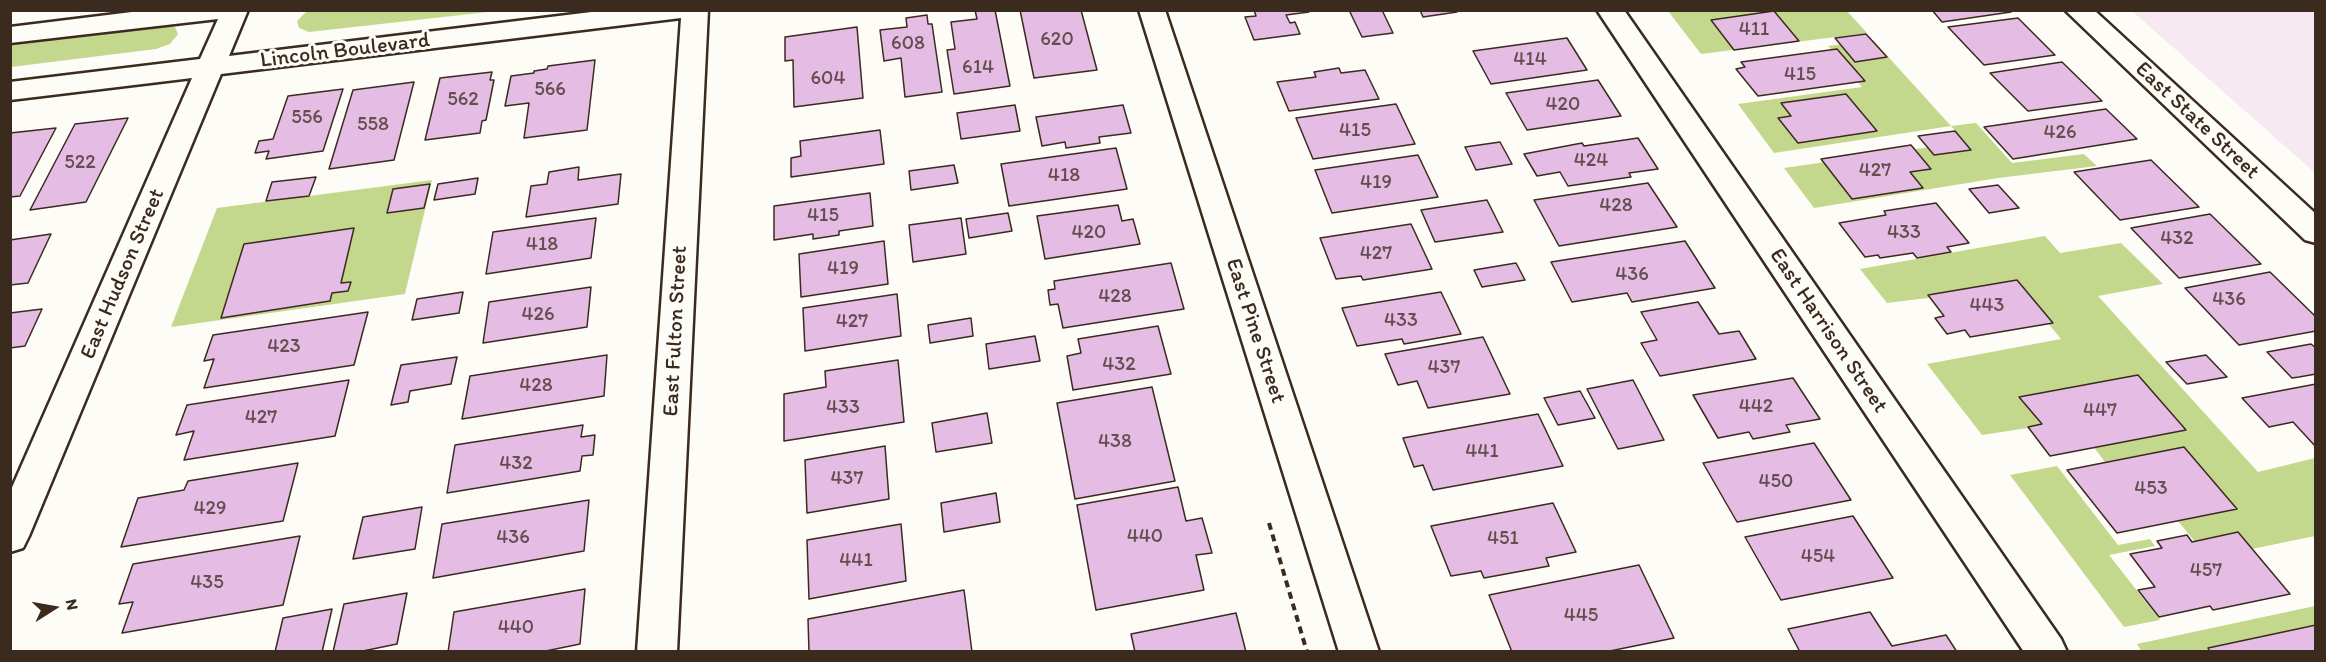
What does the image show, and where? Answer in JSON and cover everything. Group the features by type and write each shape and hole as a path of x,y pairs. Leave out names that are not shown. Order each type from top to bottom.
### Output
{"street":[{"path":"10,35 222,10"},
{"name":"East Hudson Street","path":"10,536 235,10"},
{"name":"Lincoln Boulevard","path":"10,91 680,10"},
{"name":"East Fulton Street","path":"657,651 695,10"},
{"name":"East Pine Street","path":"1152,10 1359,651"},
{"name":"East Harrison Street","path":"1610,10 2047,651"},
{"name":"East State Street","path":"2078,10 2316,232"}],"shaded area":[{"path":"2132,11 2315,11 2315,173"}],"green space":[{"path":"308,10 497,11 309,32 299,28 297,21"},
{"path":"1668,11 1847,11 1867,33 1701,54"},
{"path":"166,25 175,27 178,34 170,44 156,49 11,67 10,43"},
{"path":"1873,40 1951,126 1774,153 1738,104 1862,87 1828,46"},
{"path":"1976,123 2012,163 2084,154 2097,166 1998,178 1814,208 1784,168 1965,142 1951,126"},
{"path":"432,180 405,294 171,327 217,208"},
{"path":"2045,236 2060,253 2121,243 2163,284 2098,296 2258,472 2315,458 2315,536 2208,558 2127,458 2105,462 2074,421 1982,435 1927,364 2061,339 2018,287 1887,303 1860,269"},
{"path":"2057,466 2118,545 2150,539 2155,546 2109,555 2160,620 2124,627 2010,475"},
{"path":"2315,606 2315,651 2142,652 2137,644"}],"building":[{"path":"975,10 995,10 1010,86 954,94 947,50 955,49 951,22 977,19"},
{"path":"1020,10 1081,10 1097,70 1034,78"},
{"path":"1254,10 1309,10 1309,12 1286,15 1290,23 1295,22 1300,34 1254,40 1245,17 1256,16"},
{"path":"1349,10 1382,10 1393,33 1362,37"},
{"path":"1420,10 1456,10 1457,12 1423,17"},
{"path":"1932,10 2009,10 2011,12 1942,22"},
{"path":"1774,11 1799,41 1734,50 1711,20"},
{"path":"927,15 928,24 932,24 942,92 905,97 901,58 884,61 880,30 907,27 906,18"},
{"path":"2018,18 2055,55 1984,65 1948,27"},
{"path":"857,27 863,98 794,107 793,60 785,61 785,37"},
{"path":"1866,34 1887,57 1855,62 1835,38"},
{"path":"1567,38 1587,70 1491,84 1473,51"},
{"path":"1837,49 1865,81 1758,96 1736,69 1745,67 1741,62"},
{"path":"595,60 587,130 524,138 529,103 505,106 511,76 534,73 534,71 547,69 548,66"},
{"path":"2062,62 2102,101 2028,111 1990,73"},
{"path":"1339,68 1341,73 1365,70 1379,99 1289,111 1277,82 1316,77 1314,72"},
{"path":"492,72 490,80 494,80 486,120 482,121 480,133 425,140 440,78"},
{"path":"1598,80 1621,116 1527,130 1506,93"},
{"path":"414,82 394,160 329,169 353,90"},
{"path":"343,89 323,151 266,159 269,151 255,153 259,141 273,139 288,96"},
{"path":"1846,94 1877,131 1798,143 1778,118 1791,116 1781,103"},
{"path":"1396,104 1415,144 1313,159 1296,118"},
{"path":"1015,105 1020,131 961,139 957,113"},
{"path":"1123,105 1131,133 1099,137 1100,143 1066,148 1065,142 1042,146 1036,117"},
{"path":"2106,109 2137,139 2013,159 1984,127"},
{"path":"128,118 86,202 30,210 75,124"},
{"path":"56,128 20,196 10,197 10,133"},
{"path":"880,130 884,164 791,177 791,158 801,156 800,141"},
{"path":"1955,131 1971,150 1934,155 1918,136"},
{"path":"1638,138 1658,169 1629,173 1631,177 1568,186 1560,172 1537,176 1524,154 1582,143 1584,146"},
{"path":"1500,142 1512,164 1476,170 1465,147"},
{"path":"1911,145 1931,169 1910,172 1923,188 1852,199 1821,159"},
{"path":"1116,148 1127,189 1009,206 1001,164"},
{"path":"1418,155 1438,197 1332,213 1315,170"},
{"path":"2151,160 2199,207 2120,220 2074,172"},
{"path":"954,165 958,183 911,190 909,171"},
{"path":"579,167 578,180 621,174 618,204 526,217 531,186 547,184 549,172"},
{"path":"316,177 309,196 266,201 272,182"},
{"path":"478,178 475,194 434,200 438,184"},
{"path":"1648,183 1677,227 1559,246 1534,200"},
{"path":"430,184 424,208 387,213 393,189"},
{"path":"1998,185 2019,208 1989,213 1969,189"},
{"path":"870,193 873,226 839,231 839,235 813,239 813,234 774,240 774,206"},
{"path":"1487,200 1503,232 1435,242 1421,210"},
{"path":"1936,203 1969,243 1947,247 1951,252 1917,258 1913,253 1880,258 1878,255 1865,257 1839,223 1886,215 1884,211"},
{"path":"1118,205 1122,221 1133,219 1140,244 1045,259 1037,216"},
{"path":"1008,213 1012,231 969,238 966,219"},
{"path":"2210,214 2261,264 2179,278 2131,228"},
{"path":"596,218 591,258 486,274 493,232"},
{"path":"961,218 966,254 913,262 909,225"},
{"path":"1411,224 1432,269 1363,280 1361,276 1336,279 1320,238"},
{"path":"354,228 341,283 351,282 348,291 332,293 330,301 221,318 244,244"},
{"path":"51,234 28,283 10,285 10,240"},
{"path":"884,241 888,284 801,297 799,254"},
{"path":"1685,241 1715,288 1632,302 1627,293 1572,302 1551,262"},
{"path":"1171,263 1184,309 1063,328 1058,304 1050,305 1048,290 1055,289 1054,281"},
{"path":"1516,263 1525,280 1482,287 1474,270"},
{"path":"2270,272 2316,317 2316,331 2239,345 2185,288"},
{"path":"2017,280 2053,323 1970,337 1965,330 1947,334 1935,318 1944,316 1928,295"},
{"path":"591,287 587,327 483,343 489,302"},
{"path":"463,292 459,313 412,320 417,299"},
{"path":"1441,292 1461,334 1404,344 1402,339 1357,346 1342,308"},
{"path":"897,294 901,336 805,351 803,308"},
{"path":"1698,302 1719,334 1739,331 1756,359 1660,376 1641,343 1657,340 1641,312"},
{"path":"42,309 25,346 10,348 10,313"},
{"path":"368,312 354,365 204,388 214,359 204,361 213,335"},
{"path":"971,318 973,336 930,343 928,325"},
{"path":"1158,326 1171,374 1073,390 1067,356 1081,353 1078,339"},
{"path":"1035,336 1040,361 989,369 986,344"},
{"path":"1483,337 1510,394 1428,408 1417,381 1398,385 1385,354"},
{"path":"2311,344 2316,348 2316,374 2292,378 2267,352"},
{"path":"607,355 604,396 462,419 470,376"},
{"path":"2206,355 2227,377 2187,384 2166,362"},
{"path":"457,357 451,384 410,391 408,402 391,405 401,365"},
{"path":"898,360 904,422 784,441 784,394 826,387 825,371"},
{"path":"2138,375 2186,430 2050,456 2028,427 2042,424 2019,397"},
{"path":"1793,378 1820,419 1786,425 1790,432 1753,439 1749,432 1718,438 1693,395"},
{"path":"349,380 335,436 184,460 194,431 176,435 187,405"},
{"path":"1633,380 1664,440 1618,449 1587,389"},
{"path":"2316,384 2316,447 2293,422 2269,427 2242,398"},
{"path":"1152,387 1175,481 1075,499 1057,403"},
{"path":"1580,391 1595,418 1558,425 1544,398"},
{"path":"987,413 992,443 936,452 932,423"},
{"path":"1538,414 1563,466 1433,490 1423,465 1414,467 1403,438"},
{"path":"583,425 581,437 595,435 593,455 582,456 580,471 447,493 455,445"},
{"path":"1814,443 1851,500 1737,522 1703,463"},
{"path":"885,446 889,499 807,513 805,460"},
{"path":"2184,447 2237,509 2117,533 2067,470"},
{"path":"298,463 283,521 121,547 138,498 184,490 188,481"},
{"path":"1178,487 1186,521 1202,518 1212,553 1196,555 1204,590 1096,610 1077,505"},
{"path":"996,493 1000,522 944,532 941,503"},
{"path":"589,500 584,551 433,578 442,524"},
{"path":"1553,503 1576,552 1546,558 1549,566 1484,578 1481,571 1451,576 1431,526"},
{"path":"422,507 415,549 353,559 363,517"},
{"path":"1853,516 1893,578 1781,600 1745,537"},
{"path":"901,524 906,581 809,599 807,540"},
{"path":"2238,532 2290,594 2213,610 2210,606 2159,617 2138,590 2155,587 2130,554 2162,548 2157,541 2187,535 2192,542"},
{"path":"300,536 283,605 122,633 133,602 119,604 133,564"},
{"path":"1639,565 1674,638 1605,652 1512,652 1489,595"},
{"path":"585,589 580,644 541,652 448,652 454,612"},
{"path":"964,590 972,652 809,652 808,619"},
{"path":"407,593 397,644 358,652 333,652 344,604"},
{"path":"332,609 322,652 275,652 283,618"},
{"path":"1870,612 1892,646 1946,635 1957,652 1800,652 1788,629"},
{"path":"1236,613 1246,652 1135,652 1131,634"},
{"path":"2316,625 2316,652 2210,652 2208,648"}]}
